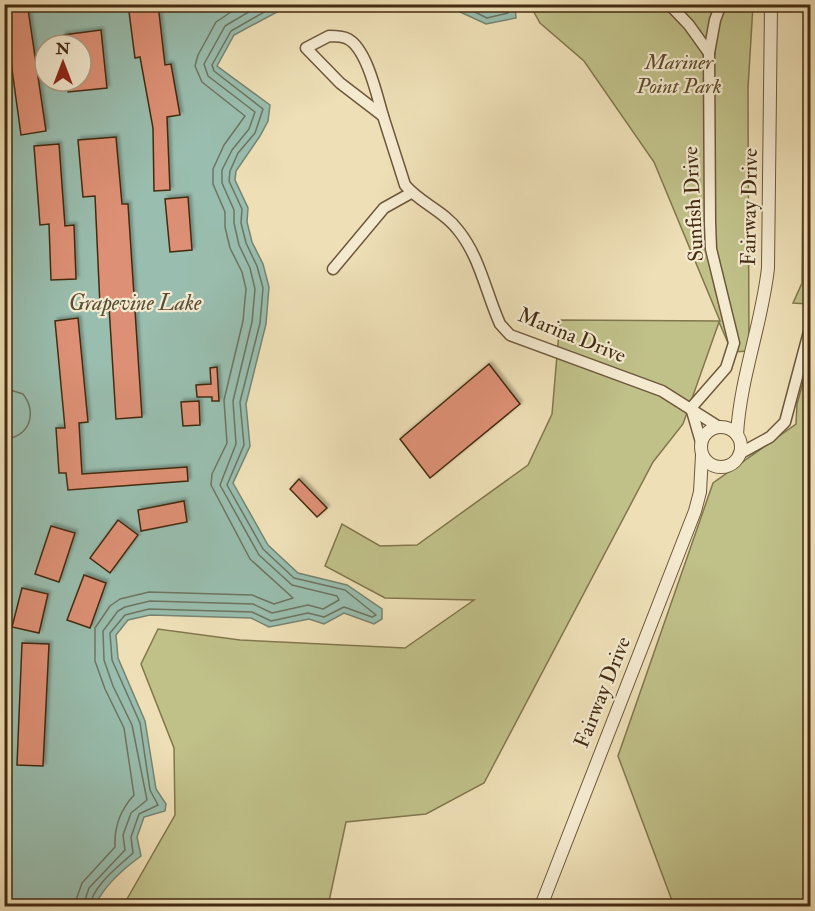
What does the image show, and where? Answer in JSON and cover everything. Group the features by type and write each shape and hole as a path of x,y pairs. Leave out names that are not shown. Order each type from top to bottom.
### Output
{"street":[{"path":"669,4 689,25 709,53"},
{"name":"Sunfish Drive","path":"691,408 726,368 734,343 711,249 709,53 715,20 722,4"},
{"name":"Fairway Drive","path":"541,906 700,492 708,478 722,467 733,463 739,454 738,408 764,303 768,268 771,4"},
{"name":"Marina Drive","path":"383,116 340,83 306,48 320,38 329,36 348,38 358,48 372,80 383,116 400,173 411,193 447,218 467,242 500,324 510,334 662,391 722,427"},
{"path":"333,269 384,208 411,193"},
{"path":"739,454 776,432 785,422 810,328"},
{"path":"691,408 698,422 701,442"},
{"name":"Fairway Drive","path":"700,492 701,442 709,431 722,427 738,408"},
{"path":"722,427 738,437 761,442"},
{"path":"702,455 711,465 722,467"}],"green space":[{"name":"Mariner Point Park","path":"530,5 753,5 748,88 749,351 732,352 719,322 683,424 653,462 484,783 426,814 346,822 328,906 123,906 175,815 174,748 141,664 158,629 240,640 405,648 474,600 385,598 325,566 342,524 380,546 417,545 528,465 552,414 560,320 720,321 654,162 584,61 540,23"},
{"path":"804,5 810,5 810,300 808,304 793,303 802,283"},
{"path":"810,357 810,906 674,906 618,756 713,483 796,424 797,404"}],"water":[{"name":"Grapevine Lake","path":"5,5 290,5 234,35 217,66 270,105 268,121 236,171 235,180 248,208 247,222 252,242 263,264 269,287 266,324 246,404 250,446 233,483 268,545 298,573 347,585 382,609 382,619 374,624 344,613 324,624 309,619 269,627 251,618 150,615 128,620 116,635 118,658 145,721 156,789 166,804 165,811 144,817 137,837 141,856 127,866 103,891 95,906 5,906 4,419 8,415 4,399"},
{"path":"445,5 515,5 516,18 486,24"}],"building":[{"path":"128,4 158,4 165,65 171,64 180,115 167,117 170,190 154,191 153,128 140,57 135,58"},
{"path":"28,9 33,43 33,93 40,93 46,131 21,135 4,11"},
{"path":"101,30 107,88 93,89 93,33 78,33"},
{"path":"116,137 122,204 128,204 142,417 116,419 109,306 100,306 95,196 83,197 78,140"},
{"path":"59,144 65,226 74,225 76,279 51,280 49,224 40,225 34,146"},
{"path":"188,197 192,250 170,252 165,199"},
{"path":"78,318 88,422 79,423 82,474 187,467 188,481 68,490 66,473 59,473 56,428 65,428 55,321"},
{"path":"489,364 520,404 430,478 400,439"},
{"path":"217,367 219,401 212,401 212,397 197,397 196,385 211,384 210,368"},
{"path":"199,401 200,425 183,426 181,402"},
{"path":"299,479 327,508 317,517 290,489"},
{"path":"184,501 187,522 141,531 138,510"},
{"path":"118,520 138,535 110,573 90,558"},
{"path":"51,526 75,533 59,582 35,574"},
{"path":"84,575 106,583 90,628 67,620"},
{"path":"22,588 48,594 39,633 12,627"},
{"path":"22,643 49,644 43,766 17,765"}]}
